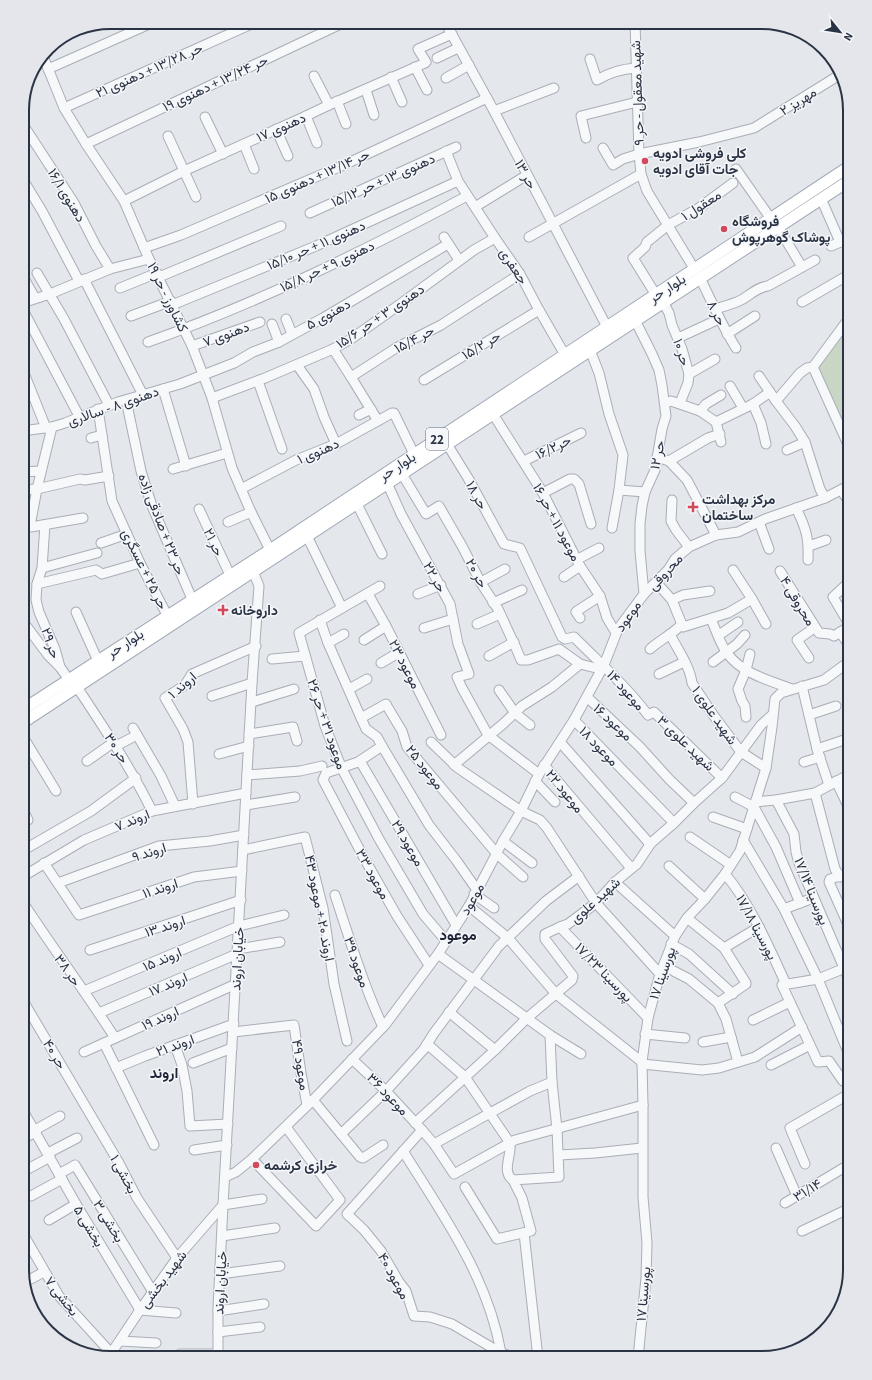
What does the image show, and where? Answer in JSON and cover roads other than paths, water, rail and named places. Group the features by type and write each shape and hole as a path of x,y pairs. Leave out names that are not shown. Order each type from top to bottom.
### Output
{"main road":[{"name":"بلوار حر","path":"29,718 73,684 251,567 307,536 388,485 402,474 635,320 660,299 774,223 843,171"},
{"name":"بلوار حر","path":"774,223 843,184"},
{"name":"بلوار حر","path":"29,706 73,684 98,661 230,575 251,567 270,550 607,327 660,299"}],"street":[{"path":"48,69 138,29"},
{"name":"حر ۱۳/۲۸ + دهنوی ۲۱","path":"64,108 240,29"},
{"name":"حر ۱۳/۲۴ + دهنوی ۱۹","path":"86,144 330,29"},
{"name":"حر ۱۳","path":"449,29 458,48 494,111 607,327"},
{"name":"شهید معقول - حر ۹","path":"635,29 641,174 647,191 697,274"},
{"path":"427,90 415,67 426,62 418,49 452,34"},
{"path":"437,58 458,48"},
{"path":"590,59 597,80 608,74 623,69 636,68"},
{"name":"کشاورز - حر ۱۹","path":"45,62 64,108 124,201 149,259 192,346 212,398 227,453 251,512 270,550"},
{"path":"446,78 469,66"},
{"name":"دهنوی ۱۷","path":"124,201 184,171 415,67"},
{"path":"314,76 346,124"},
{"path":"391,77 402,102"},
{"name":"مهریز ۲","path":"603,148 613,165 623,159 639,154 699,142 754,128 836,77"},
{"path":"494,111 554,88"},
{"path":"366,90 374,115"},
{"name":"حر ۱۳/۱۴ + دهنوی ۱۵","path":"144,248 181,235 338,167 487,98"},
{"path":"586,138 581,116 637,102"},
{"path":"306,116 317,143"},
{"path":"205,117 223,154"},
{"path":"276,129 288,156"},
{"name":"دهنوی ۱۶/۱","path":"29,134 74,203 96,246 110,269"},
{"path":"168,136 196,198"},
{"path":"244,144 254,169"},
{"name":"دهنوی ۱۳ + حر ۱۵/۱۲","path":"310,213 456,146"},
{"name":"جعفری","path":"446,151 458,181 520,274 565,355"},
{"path":"736,169 774,223 802,267"},
{"path":"529,237 641,174"},
{"path":"475,207 527,175"},
{"name":"دهنوی ۱۱ + حر ۱۵/۱۰","path":"131,316 171,303 316,246 458,181"},
{"name":"معقول ۱","path":"633,258 645,247 647,242 668,225 699,208 733,183"},
{"path":"29,190 119,346 143,395"},
{"name":"دهنوی ۹ + حر ۱۵/۸","path":"148,342 183,330 325,268 417,223 467,196"},
{"path":"823,203 840,242"},
{"path":"120,288 158,275 281,226"},
{"name":"دهنوی ۳ + حر ۱۵/۶","path":"212,398 258,381 333,349 398,306 459,260 495,238"},
{"name":"دهنوی ۵","path":"203,375 279,342 323,318 446,240 459,260"},
{"path":"831,246 843,241"},
{"name":"حر ۱۰","path":"633,258 669,314 678,338 689,374 688,383 680,403"},
{"path":"29,300 50,294 110,269 149,259"},
{"path":"715,309 730,305 761,287 768,286 816,260"},
{"path":"37,273 50,294 109,405"},
{"name":"حر ۱۵/۴","path":"351,377 396,348 441,325 520,274"},
{"name":"حر ۸","path":"697,274 719,319 736,348"},
{"path":"802,302 843,278"},
{"path":"29,287 35,298"},
{"name":"حر ۱۵/۲","path":"424,380 539,310"},
{"path":"727,334 754,316"},
{"path":"286,319 292,334"},
{"path":"678,338 689,332 696,331 719,319"},
{"name":"حر ۱۲","path":"635,320 659,370 666,416 662,429 655,470 645,492 642,506 640,524 644,594"},
{"path":"29,321 80,416"},
{"name":"دهنوی ۷","path":"192,346 260,322"},
{"path":"272,324 279,342"},
{"path":"776,401 800,373 807,368 813,367 843,326"},
{"path":"333,349 378,421"},
{"path":"590,350 599,373 609,414 623,455 619,490 612,528"},
{"path":"689,374 715,359"},
{"path":"297,364 314,389 336,444"},
{"path":"813,367 843,433"},
{"name":"دهنوی ۸ - سالاری","path":"29,430 49,427 109,405 203,375"},
{"path":"759,376 805,442 820,489 825,498"},
{"path":"258,381 282,449"},
{"path":"29,383 49,427 30,526 45,525 83,518"},
{"path":"730,386 743,408"},
{"path":"163,389 186,466"},
{"path":"716,422 753,404 770,392"},
{"path":"700,410 706,404 721,395"},
{"name":"حر ۲۳ + صادقی زاده","path":"126,400 141,471 152,506 192,600"},
{"path":"665,403 671,401 700,410 716,422 720,438 708,438 669,461"},
{"path":"753,404 761,423 766,444"},
{"name":"حر ۲۵ + عسگری","path":"98,409 112,501 140,563 167,615"},
{"path":"359,415 371,410"},
{"name":"دهنوی ۱","path":"241,489 296,460 336,444 392,413 394,413 414,454"},
{"name":"موعود ۱۱ + حر ۱۶","path":"493,414 543,493 579,562 600,596 607,618 616,633"},
{"name":"حر۱۶/۲","path":"524,461 581,433"},
{"path":"91,438 102,435"},
{"path":"787,450 805,442"},
{"name":"حر ۱۸","path":"447,444 506,546"},
{"path":"173,469 227,453"},
{"path":"657,457 669,461 688,480 716,535"},
{"path":"29,472 41,471"},
{"name":"حر ۲۰","path":"402,474 426,514 439,506 480,582 500,614 514,642 519,658 522,661 528,660 559,649 580,664"},
{"path":"29,490 80,479 85,480 109,476"},
{"path":"543,493 570,479 574,479 579,484 591,524"},
{"name":"حر ۲۲","path":"388,485 401,514 450,604 458,644 469,674 457,677 488,735"},
{"name":"محروقی","path":"644,594 668,570 675,559 689,547 716,535 738,532 759,522 825,498 843,489"},
{"path":"619,490 645,492"},
{"path":"672,500 671,521 689,547"},
{"path":"357,504 382,554"},
{"path":"796,508 806,527 809,546 808,560"},
{"name":"حر ۲۱","path":"199,509 230,575"},
{"path":"228,522 251,512"},
{"path":"759,522 769,549"},
{"name":"حر ۲۹","path":"45,525 42,568 37,584 36,600 39,612 55,649 60,667"},
{"path":"101,543 127,534"},
{"path":"307,536 342,608"},
{"path":"809,546 826,540"},
{"name":"موعود ۱۴","path":"506,546 516,546 520,548 563,639 574,637 602,667 636,699 648,715"},
{"path":"564,577 579,562 599,548"},
{"path":"42,568 97,553"},
{"path":"37,584 96,570 102,574 140,563"},
{"name":"خیابان اروند","path":"218,1351 218,1311 223,1205 249,734 259,586 251,567"},
{"path":"480,582 506,569"},
{"path":"733,570 766,624"},
{"name":"محروقی ۴","path":"780,571 814,628 820,634 830,634 834,636 843,630"},
{"path":"656,582 672,600 683,626"},
{"path":"418,594 441,585"},
{"name":"موعود ۳۱ + حر ۲۶","path":"380,586 299,633 304,656 325,726 342,769 379,839 423,914 446,941"},
{"name":"محروقی ۴","path":"843,588 833,597 843,613"},
{"path":"493,603 522,590"},
{"path":"672,600 683,595 710,591"},
{"name":"موعود ۲۳","path":"368,594 386,626 398,653 441,735"},
{"name":"موعود","path":"225,1177 236,1172 252,1159 286,1127 383,1027 438,954 469,906 503,841 521,811 537,777 587,697 602,667 616,633 644,594"},
{"path":"580,618 576,612 600,596"},
{"path":"650,648 683,626 728,613 752,599"},
{"path":"76,612 98,661"},
{"path":"477,624 500,614"},
{"path":"711,619 726,652 734,661 746,670 792,689"},
{"path":"320,620 328,643 366,729 377,737 429,825 456,860 476,892 494,908"},
{"path":"424,628 453,620"},
{"path":"719,636 738,622"},
{"path":"364,640 386,626"},
{"path":"809,658 797,640 814,628"},
{"path":"29,630 48,655 60,667"},
{"path":"840,632 843,636"},
{"path":"328,643 344,634"},
{"name":"شهید علوی ۱","path":"670,634 698,694 741,752"},
{"path":"713,662 737,644 745,635"},
{"path":"489,656 514,642"},
{"name":"اروند ۱","path":"193,804 188,742 183,729 165,698 186,685 192,674 256,646"},
{"path":"381,663 398,653"},
{"path":"746,717 745,706 738,691 750,654"},
{"path":"272,659 304,656"},
{"path":"659,674 684,662"},
{"path":"454,765 522,706 552,687 580,664 602,667"},
{"name":"پورسینا ۱۷","path":"639,1351 646,1278 647,1243 643,1197 642,1063 648,1018 662,970 673,940 687,918 705,899 725,874 740,851 766,768 772,727 774,699 781,693 824,680 843,666"},
{"name":"حر ۳۰","path":"60,667 115,744 136,778 152,811"},
{"path":"348,689 367,679"},
{"path":"212,696 252,683"},
{"path":"802,686 819,753 833,783 843,799"},
{"path":"252,702 294,689"},
{"path":"499,690 515,713 530,725"},
{"name":"موعود ۱۶","path":"587,697 640,747 669,779 694,803"},
{"name":"موعود ۲۵","path":"361,718 386,704 402,731 407,747 497,854"},
{"path":"809,715 836,706"},
{"name":"شهید علوی ۳","path":"648,715 654,712 722,778"},
{"name":"شهید علوی","path":"415,1122 495,1050 526,1019 572,980 573,976 545,939 545,934 560,926 568,924 596,903 615,882 636,864 650,844 722,778 761,725 772,715"},
{"name":"موعود ۱۸","path":"574,720 674,823"},
{"path":"249,734 293,727 297,741"},
{"path":"88,761 135,731 161,776 175,806"},
{"path":"488,735 537,777 555,802"},
{"path":"804,762 843,741"},
{"path":"431,742 454,765 521,811 540,820 547,828 596,903 662,970 689,979 718,1002 726,1020 738,1062"},
{"path":"560,742 650,844"},
{"path":"219,754 249,746"},
{"path":"342,769 360,761 382,746"},
{"path":"29,747 56,791"},
{"path":"741,752 766,768"},
{"name":"موعود ۲۹","path":"360,761 456,925"},
{"name":"موعود ۲۲","path":"544,765 631,868"},
{"path":"247,775 300,771 322,766"},
{"name":"موعود ۳۳","path":"342,769 326,773 323,780 325,785 397,916 429,965"},
{"path":"29,847 91,811 136,778"},
{"path":"735,797 755,804 815,793 843,778"},
{"name":"اروند ۷","path":"29,873 84,840 152,811 246,793"},
{"path":"815,793 835,868 840,877"},
{"path":"246,805 296,797"},
{"name":"پورسینا ۱۷/۱۴","path":"776,800 794,834 799,863 813,898 843,959"},
{"path":"755,804 776,847 800,903"},
{"path":"713,817 747,829"},
{"name":"اروند ۹","path":"58,883 158,846 210,841 244,835"},
{"name":"اروند ۲۰ + موعود ۴۳","path":"243,850 305,837 323,908 334,984 347,1041"},
{"path":"690,837 731,865"},
{"path":"743,840 784,909 818,979 843,1040"},
{"path":"503,841 532,863"},
{"path":"497,854 523,877"},
{"path":"44,863 58,883"},
{"path":"669,866 705,899"},
{"name":"اروند ۱۱","path":"58,883 79,914 194,877 242,871"},
{"name":"پورسینا ۱۷/۱۸","path":"725,874 735,885 759,927 785,982 782,985 790,1002"},
{"path":"341,1134 411,1065 497,949 546,901 579,876"},
{"path":"843,876 830,879 829,885 843,914"},
{"path":"615,882 673,940 733,994"},
{"name":"موعود ۳۹","path":"335,895 356,960 371,1001 383,1027"},
{"path":"784,909 813,898"},
{"name":"اروند ۱۳","path":"90,950 241,900"},
{"path":"469,906 508,938 556,994 642,1063 702,1070 719,1068 755,1057 802,1027"},
{"name":"حر ۳۸","path":"29,912 115,1038"},
{"name":"اروند ۱۵","path":"84,991 239,926 284,915"},
{"path":"687,918 724,948 746,983 733,994 718,1002"},
{"name":"پورسینا ۱۷/۲۳","path":"560,926 648,1018"},
{"path":"724,948 759,927"},
{"name":"اروند ۱۷","path":"99,1013 238,952 280,942"},
{"path":"438,954 550,1036 581,1054"},
{"path":"785,982 788,984 818,979 843,969"},
{"name":"اروند ۱۹","path":"84,1052 236,984"},
{"path":"754,1020 790,1002 818,1062 829,1061 843,1077"},
{"name":"حر ۴۰","path":"29,1011 75,1087"},
{"path":"449,1012 495,1050"},
{"name":"اروند ۲۱","path":"116,1068 175,1045 233,1028 294,1025"},
{"name":"موعود ۴۹","path":"294,1025 301,1073 310,1103"},
{"path":"645,1034 685,1038"},
{"path":"513,1180 559,1177 558,1130 552,1082 550,1036"},
{"path":"703,1042 731,1037"},
{"path":"104,1043 154,1145"},
{"path":"427,1044 465,1077 510,1143 511,1149 506,1170 522,1198 531,1231 497,1239 465,1187"},
{"path":"175,1045 182,1065 188,1091 190,1126 228,1124"},
{"path":"771,1066 810,1045"},
{"path":"193,1063 232,1048"},
{"name":"موعود ۳۶","path":"352,1059 386,1091 415,1122 434,1144 454,1174 510,1143"},
{"path":"434,1144 530,1091 552,1082"},
{"name":"بخشی ۱","path":"75,1087 119,1163 137,1198 177,1258"},
{"path":"806,1164 790,1128 843,1099"},
{"path":"310,1103 341,1134 361,1158 364,1158 383,1145"},
{"path":"510,1143 516,1140 558,1130 643,1105"},
{"path":"29,1135 60,1116"},
{"name":"بخشی ۵","path":"29,1121 76,1204 140,1310"},
{"path":"252,1159 316,1226 340,1200 286,1127"},
{"path":"422,1130 403,1151 444,1215 469,1258 492,1316 498,1334 501,1351"},
{"path":"29,1168 78,1138"},
{"path":"194,1150 227,1145"},
{"path":"559,1155 642,1148"},
{"path":"776,1148 797,1196"},
{"name":"موعود ۴۰","path":"403,1151 347,1214 364,1230 381,1251 406,1291 414,1316 430,1317 452,1324 498,1351"},
{"name":"بخشی ۳","path":"61,1177 75,1165 153,1292"},
{"name":"۳۱/۱۴","path":"785,1203 843,1168"},
{"path":"31,1196 61,1177"},
{"path":"223,1205 262,1199"},
{"path":"49,1220 76,1204"},
{"name":"شهید بخشی","path":"113,1351 177,1258 223,1205"},
{"path":"802,1232 843,1212"},
{"path":"222,1236 276,1228"},
{"path":"524,1233 537,1351"},
{"name":"بخشی ۷","path":"29,1245 59,1296 107,1351"},
{"path":"220,1274 280,1266"},
{"path":"30,1279 44,1272"},
{"path":"218,1311 264,1304"},
{"path":"140,1310 176,1313"},
{"path":"218,1332 260,1327"},
{"path":"120,1341 156,1343"}],"place":[{"name":"کلی فروشی ادویه جات آقای ادویه","path":"645,161"},
{"name":"فروشگاه پوشاک گوهرپوش","path":"724,229"},
{"name":"مرکز بهداشت ساختمان","path":"693,507"},
{"name":"داروخانه","path":"223,610"},
{"name":"خرازی کرشمه","path":"256,1165"}],"district":[{"name":"موعود","path":"458,935"},
{"name":"اروند","path":"164,1073"}]}
